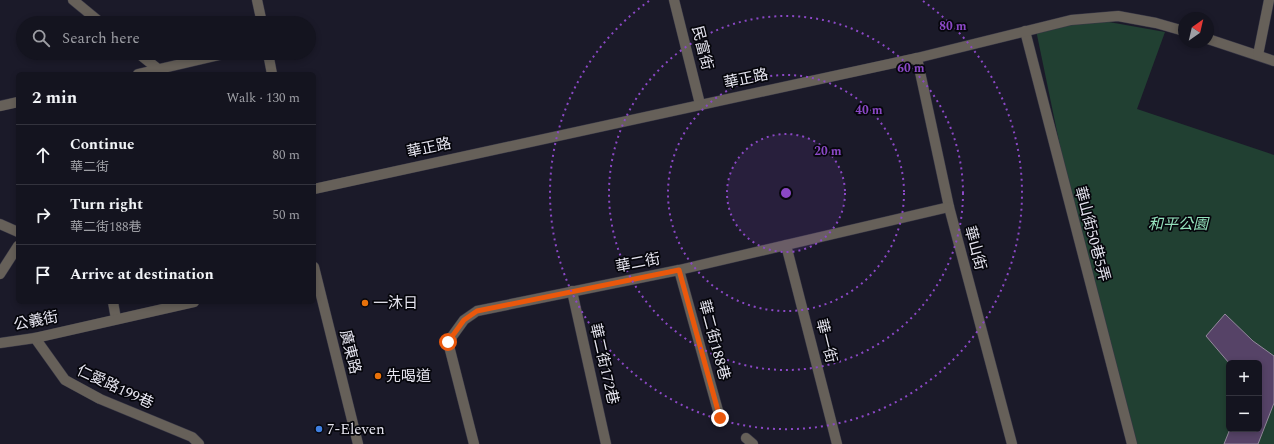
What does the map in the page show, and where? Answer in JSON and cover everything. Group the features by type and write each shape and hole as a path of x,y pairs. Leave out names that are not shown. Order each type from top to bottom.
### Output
{"street":[{"path":"73,0 92,16"},
{"path":"257,0 260,16"},
{"name":"民富街","path":"674,0 700,104"},
{"path":"1258,55 1269,0"},
{"name":"華正路","path":"316,189 917,58 1071,20 1118,16 1156,23 1178,29"},
{"name":"華山街50巷5弄","path":"1025,31 1132,444"},
{"path":"1214,41 1274,60"},
{"name":"華山街","path":"917,58 949,206 1012,444"},
{"path":"147,60 158,69"},
{"path":"146,72 197,60"},
{"path":"269,60 272,72"},
{"path":"0,106 16,102"},
{"name":"華二街","path":"474,444 448,342 464,320 477,311 679,270 949,206"},
{"path":"0,224 16,231"},
{"name":"華一街","path":"786,245 838,444"},
{"path":"0,274 16,249"},
{"name":"華二街188巷","path":"679,270 720,418"},
{"name":"廣東路","path":"316,276 358,444"},
{"name":"華二街172巷","path":"572,291 606,444"},
{"path":"113,304 116,319"},
{"name":"公義街","path":"0,343 35,338 185,304"},
{"name":"仁愛路199巷","path":"35,338 65,380 100,399 192,437 199,444"}],"green space":[{"name":"和平公園","path":"1092,19 1165,32 1137,109 1274,155 1274,444 1136,444 1061,151 1036,30"}],"building":[{"path":"1225,314 1253,341 1274,356 1274,403 1258,444 1224,444 1229,432 1262,432 1262,360 1226,360 1206,336"}],"place":[{"name":"一沐日","path":"365,303"},
{"name":"先喝道","path":"378,376"},
{"name":"7-Eleven","path":"319,429"}],"route":[{"path":"448,342 464,320 477,311 679,270 720,418"}]}
